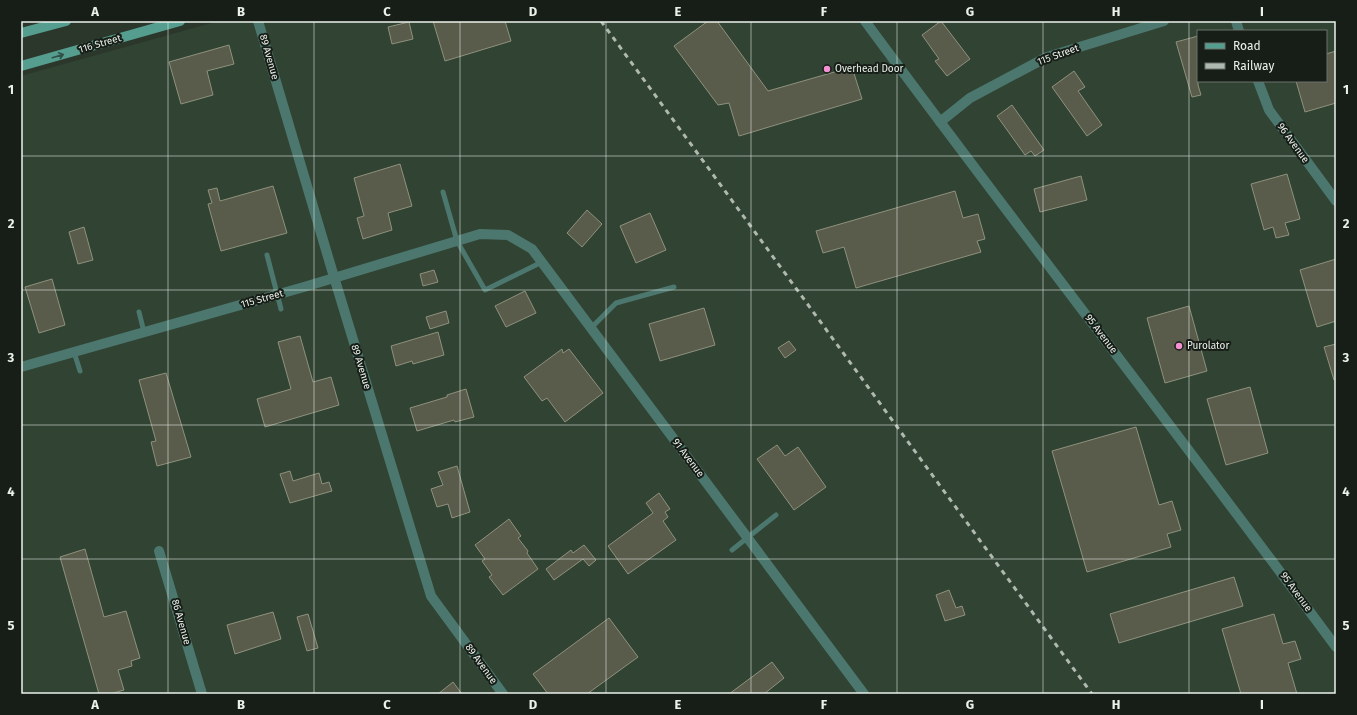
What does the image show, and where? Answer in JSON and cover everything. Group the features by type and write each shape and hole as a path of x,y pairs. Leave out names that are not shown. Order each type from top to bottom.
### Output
{"main road":[{"path":"21,33 66,21"},
{"name":"116 Street","path":"21,66 180,21"}],"street":[{"name":"89 Avenue","path":"258,21 431,596 503,694"},
{"name":"95 Avenue","path":"865,21 1336,646"},
{"name":"115 Street","path":"940,122 970,98 1047,57 1164,21"},
{"name":"96 Avenue","path":"1258,82 1269,110 1336,201"},
{"name":"115 Street","path":"21,367 480,234 503,235"},
{"name":"91 Avenue","path":"503,235 508,235 532,249 864,694"},
{"name":"86 Avenue","path":"160,550 202,694"}],"lane":[{"path":"443,192 457,241 484,290 542,262"},
{"path":"266,255 281,309"},
{"path":"591,328 616,303 674,287"},
{"path":"139,312 144,332"},
{"path":"74,352 80,371"},
{"path":"732,550 776,515"}],"shaded area":[{"path":"219,21 1336,21 1336,694 21,694 21,76"}],"building":[{"path":"433,21 505,21 511,41 445,61"},
{"path":"708,21 717,21 768,91 852,67 862,99 739,136 729,103 718,105 674,46"},
{"path":"941,21 970,59 947,76 935,61 939,59 922,35"},
{"path":"409,22 413,39 392,44 388,27"},
{"path":"1197,36 1197,82 1201,95 1192,97 1176,42"},
{"path":"229,45 234,64 207,71 213,95 181,104 169,62"},
{"path":"1336,51 1336,103 1305,112 1296,82 1327,82 1327,54"},
{"path":"1074,71 1085,87 1078,91 1102,125 1087,136 1052,87"},
{"path":"1012,105 1044,150 1035,156 1031,151 1025,155 997,116"},
{"path":"400,164 412,206 388,213 392,230 363,239 357,218 364,216 354,178"},
{"path":"1287,174 1300,219 1285,223 1289,235 1276,238 1273,227 1264,230 1251,184"},
{"path":"1081,176 1087,200 1040,212 1034,189"},
{"path":"273,186 287,233 221,251 208,204 212,203 208,190 217,188 220,201"},
{"path":"955,191 963,218 978,214 985,239 977,241 981,252 856,288 844,247 823,253 816,231"},
{"path":"587,210 602,224 582,247 567,233"},
{"path":"650,213 666,250 636,263 620,226"},
{"path":"84,227 93,260 78,264 69,232"},
{"path":"1336,259 1336,321 1317,327 1300,270"},
{"path":"434,270 438,282 423,286 420,274"},
{"path":"52,279 65,325 39,333 25,287"},
{"path":"525,291 536,313 506,327 495,306"},
{"path":"1189,306 1207,371 1165,383 1147,318"},
{"path":"704,308 715,345 660,361 649,324"},
{"path":"446,311 449,323 430,329 426,317"},
{"path":"438,332 444,355 413,364 412,361 396,366 391,346"},
{"path":"300,336 313,382 331,377 339,405 265,427 257,399 291,389 278,342"},
{"path":"789,341 796,350 785,358 778,348"},
{"path":"1336,344 1336,379 1334,380 1324,347"},
{"path":"562,349 563,353 569,349 603,393 565,422 547,398 542,401 524,377"},
{"path":"166,373 191,457 157,466 151,442 156,441 139,380"},
{"path":"1250,387 1268,453 1226,465 1207,399"},
{"path":"466,389 474,417 455,422 454,420 417,431 410,408 447,397 447,395"},
{"path":"1136,427 1159,505 1172,501 1181,530 1167,534 1171,547 1087,572 1052,451"},
{"path":"777,445 785,456 798,447 826,487 794,510 757,459"},
{"path":"457,466 470,512 452,518 448,504 437,507 431,489 443,485 438,472"},
{"path":"290,471 293,481 319,473 322,484 329,482 332,491 290,503 280,474"},
{"path":"659,493 670,509 665,512 668,517 663,521 676,540 628,574 608,546 653,513 646,503"},
{"path":"509,519 521,536 518,538 528,551 527,553 538,569 503,595 489,577 492,575 482,561 485,559 475,545"},
{"path":"584,545 596,560 589,566 583,559 554,580 546,569 571,550 573,553"},
{"path":"85,549 104,617 126,611 140,658 131,661 132,666 118,670 124,690 110,694 99,694 60,557"},
{"path":"1234,577 1243,606 1119,643 1110,614"},
{"path":"949,590 956,608 962,606 965,615 945,621 936,595"},
{"path":"273,612 281,639 235,654 227,625"},
{"path":"308,614 318,648 307,651 297,617"},
{"path":"1274,614 1283,644 1295,641 1301,659 1288,663 1297,694 1241,694 1222,629"},
{"path":"609,618 638,657 587,694 548,694 533,674"},
{"path":"772,662 784,678 764,694 729,694"},
{"path":"453,682 462,694 438,694"}],"railway":[{"path":"601,21 1092,694"}],"place":[{"name":"Overhead Door","path":"827,69"},
{"name":"Purolator","path":"1179,346"}]}
